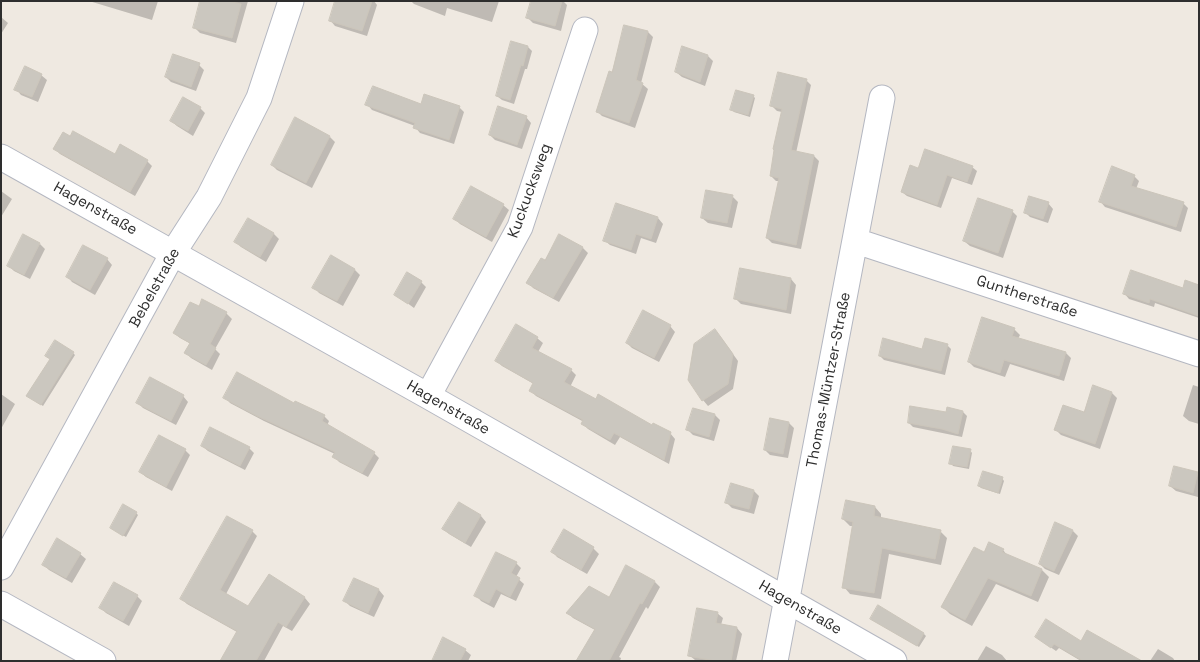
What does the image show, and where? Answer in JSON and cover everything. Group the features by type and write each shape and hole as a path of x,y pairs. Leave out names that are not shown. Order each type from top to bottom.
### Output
{"street":[{"name":"Bebelstraße","path":"1,567 174,253 209,197 260,98 291,1"},
{"name":"Kuckucksweg","path":"428,396 520,227 585,30"},
{"name":"Thomas-Müntzer-Straße","path":"775,661 882,98"},
{"name":"Hagenstraße","path":"1,157 428,396 894,661"},
{"name":"Guntherstraße","path":"856,241 1199,354"},
{"path":"1,604 103,661"}],"building":[{"path":"200,1 229,1 241,4 232,38 193,28"},
{"path":"335,1 372,1 362,31 329,21"},
{"path":"531,1 562,1 555,26 526,18"},
{"path":"624,25 648,31 636,80 643,83 629,123 596,112 609,71 612,72"},
{"path":"511,41 528,46 523,66 521,65 510,100 496,96"},
{"path":"682,46 708,55 700,82 675,72"},
{"path":"173,54 200,63 191,87 165,77"},
{"path":"25,66 42,74 32,97 14,90"},
{"path":"778,72 807,79 791,150 814,155 796,245 766,238 779,178 770,176 773,149 782,109 770,106"},
{"path":"373,86 421,104 424,94 460,106 449,140 413,128 415,123 365,105"},
{"path":"736,90 754,95 748,115 730,110"},
{"path":"183,97 201,107 188,131 170,121"},
{"path":"498,106 527,116 517,145 489,135"},
{"path":"295,117 330,136 306,183 271,165"},
{"path":"73,131 115,154 120,144 148,160 130,192 53,149 63,132 70,136"},
{"path":"925,149 973,166 967,182 947,175 937,205 901,192 910,165 918,168"},
{"path":"1112,166 1135,175 1131,186 1184,202 1176,227 1099,202"},
{"path":"471,186 504,204 486,237 453,219"},
{"path":"706,190 733,195 727,223 701,218"},
{"path":"1029,196 1049,202 1043,219 1024,213"},
{"path":"978,198 1013,210 998,253 963,241"},
{"path":"616,203 658,217 651,239 636,234 631,250 603,241"},
{"path":"248,218 274,233 260,257 234,242"},
{"path":"23,234 40,243 24,275 7,266"},
{"path":"559,234 583,247 553,298 526,283 541,258 545,260"},
{"path":"83,245 108,258 90,290 66,277"},
{"path":"331,255 355,269 337,301 312,288"},
{"path":"740,268 791,278 786,310 734,299"},
{"path":"1131,270 1183,288 1185,280 1199,285 1199,316 1150,299 1149,303 1123,294"},
{"path":"407,272 422,281 408,304 394,295"},
{"path":"202,299 227,312 210,344 216,348 206,365 184,353 190,343 173,333 190,302 199,306"},
{"path":"643,310 671,325 654,358 626,343"},
{"path":"982,317 1015,328 1012,336 1066,352 1059,376 1004,360 1000,373 968,362"},
{"path":"516,324 538,337 532,348 572,369 564,382 596,399 598,394 652,425 653,423 671,432 664,460 614,433 610,440 581,424 583,420 529,391 533,383 495,361"},
{"path":"715,329 733,354 728,384 702,401 688,380 694,344"},
{"path":"883,338 922,349 925,338 948,344 941,371 879,356"},
{"path":"55,340 74,352 41,405 26,396 50,359 45,356"},
{"path":"237,372 294,403 295,401 325,415 322,421 375,452 362,473 332,457 335,452 223,398"},
{"path":"150,377 184,395 171,421 136,403"},
{"path":"1093,385 1112,392 1095,444 1054,430 1063,405 1084,412"},
{"path":"910,406 946,412 947,407 963,411 958,434 908,423"},
{"path":"693,408 715,414 709,437 686,430"},
{"path":"770,418 789,422 783,454 764,450"},
{"path":"210,427 250,447 240,466 201,446"},
{"path":"159,435 186,449 166,487 139,472"},
{"path":"953,446 971,449 967,467 949,464"},
{"path":"1174,466 1198,472 1193,493 1169,486"},
{"path":"983,471 1003,477 998,493 978,486"},
{"path":"731,483 754,490 749,509 725,503"},
{"path":"846,500 875,506 874,516 941,530 935,559 882,548 874,593 842,588 853,522 842,519"},
{"path":"459,502 481,515 465,543 442,529"},
{"path":"123,504 137,512 123,536 110,528"},
{"path":"227,516 253,530 220,590 248,606 269,574 305,597 286,627 278,622 256,661 220,661 237,631 180,599"},
{"path":"1055,522 1073,530 1054,571 1039,564"},
{"path":"564,529 594,547 581,570 551,552"},
{"path":"57,538 81,553 66,578 42,565"},
{"path":"989,542 1004,549 1002,552 1042,569 1031,596 988,578 965,620 941,607 974,547 984,552"},
{"path":"496,552 517,562 511,573 520,578 510,597 496,589 489,603 474,596"},
{"path":"626,565 655,581 642,604 640,603 609,661 576,661 595,629 566,613 589,586 609,597"},
{"path":"354,578 379,589 368,613 343,601"},
{"path":"114,582 138,595 123,621 99,608"},
{"path":"878,605 924,633 917,646 870,619"},
{"path":"697,608 718,612 716,623 737,627 731,661 715,661 688,656"},
{"path":"1046,619 1081,641 1087,630 1142,661 1083,661 1054,644 1051,648 1035,637"},
{"path":"443,637 466,649 460,661 432,661"}]}
